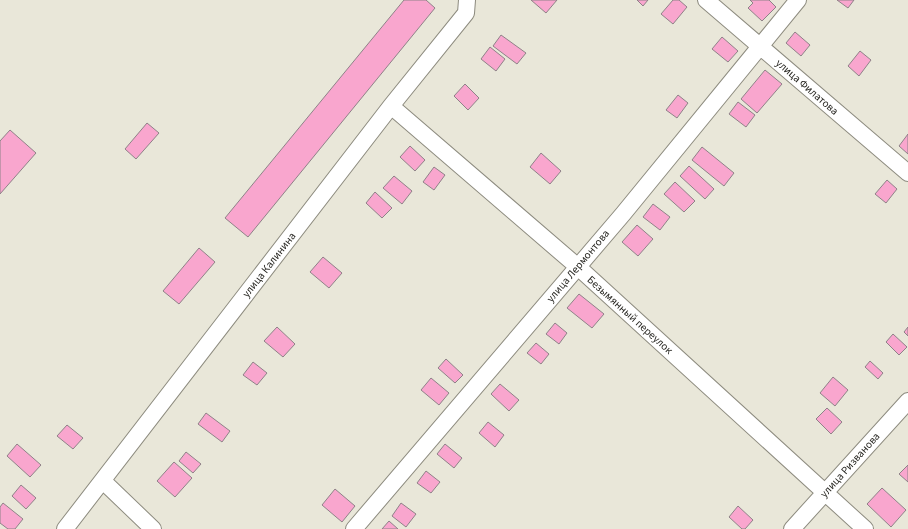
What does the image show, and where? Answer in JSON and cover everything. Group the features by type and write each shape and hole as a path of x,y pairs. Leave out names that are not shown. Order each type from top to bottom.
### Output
{"street":[{"name":"улица Калинина","path":"65,529 391,106 466,13 467,0"},
{"name":"улица Филатова","path":"706,0 908,173"},
{"name":"улица Лермонтова","path":"354,529 628,208 798,0"},
{"name":"Безымянный переулок","path":"391,106 578,267 865,529"},
{"name":"улица Ризванова","path":"792,529 908,401"},
{"path":"103,481 153,529"}],"building":[{"path":"404,0 426,0 435,8 248,237 225,218"},
{"path":"531,0 557,0 546,13"},
{"path":"637,0 648,0 643,6"},
{"path":"673,0 679,0 687,7 673,24 661,14"},
{"path":"750,0 769,0 776,7 762,21 748,8 753,3"},
{"path":"837,0 854,0 848,8"},
{"path":"795,32 810,45 801,56 786,43"},
{"path":"501,35 526,53 517,64 493,46"},
{"path":"722,37 738,51 728,62 712,49"},
{"path":"490,47 505,59 496,71 481,59"},
{"path":"860,51 871,60 859,76 848,66"},
{"path":"765,70 782,84 757,113 741,99"},
{"path":"465,84 479,98 468,110 454,96"},
{"path":"678,95 688,103 677,118 666,110"},
{"path":"738,102 755,115 746,127 729,114"},
{"path":"147,123 159,133 136,159 125,149"},
{"path":"10,130 36,153 0,194 0,141"},
{"path":"908,134 908,154 899,146"},
{"path":"410,146 425,160 415,171 400,157"},
{"path":"702,147 734,173 724,186 692,160"},
{"path":"541,153 561,171 550,184 530,167"},
{"path":"689,166 714,189 705,199 680,176"},
{"path":"434,167 445,175 434,190 423,182"},
{"path":"394,176 412,191 402,204 383,188"},
{"path":"887,180 897,189 886,203 875,194"},
{"path":"675,182 695,201 684,212 664,194"},
{"path":"375,192 392,208 382,218 366,203"},
{"path":"653,204 670,217 660,230 643,217"},
{"path":"637,225 653,239 638,256 622,242"},
{"path":"199,248 215,262 179,304 163,291"},
{"path":"323,257 342,273 329,288 310,272"},
{"path":"579,294 604,314 592,328 567,308"},
{"path":"555,323 567,333 559,344 546,334"},
{"path":"277,327 295,344 283,357 264,341"},
{"path":"908,327 908,336 904,332"},
{"path":"893,334 907,347 899,355 886,342"},
{"path":"536,343 549,354 541,364 527,353"},
{"path":"446,359 463,375 455,383 438,368"},
{"path":"870,361 883,373 878,379 865,367"},
{"path":"253,362 267,373 257,385 243,375"},
{"path":"833,377 848,390 835,406 820,393"},
{"path":"431,378 449,393 439,405 421,390"},
{"path":"500,384 519,400 509,411 491,394"},
{"path":"827,408 842,422 831,434 816,419"},
{"path":"206,413 230,431 222,442 198,424"},
{"path":"488,422 504,435 495,447 479,433"},
{"path":"67,425 83,438 73,449 57,436"},
{"path":"17,444 41,465 30,477 7,456"},
{"path":"445,444 462,458 454,468 437,454"},
{"path":"186,452 201,464 193,473 179,461"},
{"path":"174,462 192,478 175,497 157,481"},
{"path":"908,465 908,482 899,474"},
{"path":"426,471 440,482 431,493 417,483"},
{"path":"21,485 36,498 26,509 12,496"},
{"path":"882,488 906,510 891,527 867,504"},
{"path":"335,489 355,506 342,522 322,505"},
{"path":"3,503 23,519 15,529 8,529 0,523 0,507"},
{"path":"401,503 416,514 406,527 392,516"},
{"path":"738,506 753,520 745,529 742,529 729,517"},
{"path":"389,521 398,529 382,529"}]}
